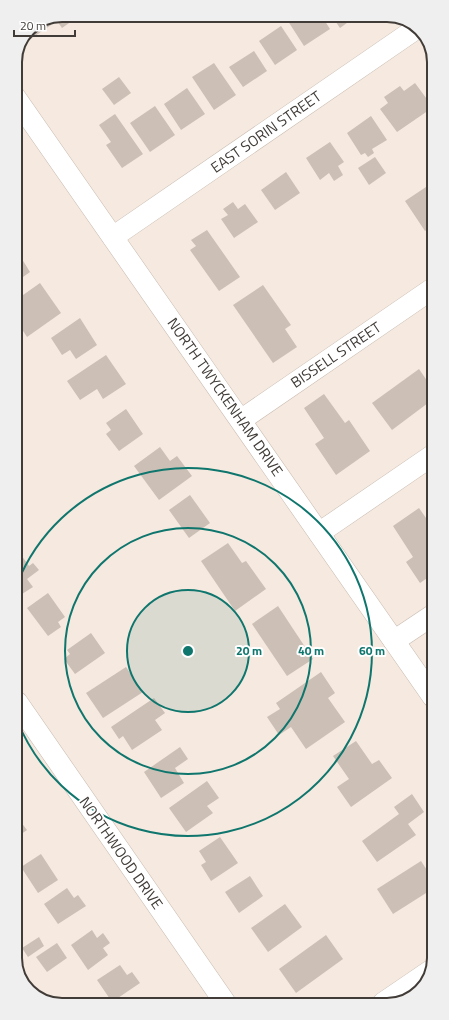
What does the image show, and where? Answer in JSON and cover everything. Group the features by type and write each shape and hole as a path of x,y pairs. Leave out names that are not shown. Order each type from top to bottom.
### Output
{"street":[{"name":"EAST SORIN STREET","path":"114,237 413,32"},
{"name":"NORTH TWYCKENHAM DRIVE","path":"22,107 320,533 427,689"},
{"name":"BISSELL STREET","path":"241,420 427,292"},
{"path":"320,533 427,459"},
{"path":"394,641 427,619"},
{"name":"NORTHWOOD DRIVE","path":"22,709 222,998"},
{"path":"389,998 423,976"}],"building":[{"path":"71,22 62,28 58,23"},
{"path":"289,22 326,22 330,29 304,46"},
{"path":"336,22 348,22 340,28"},
{"path":"49,24 51,25 29,40 42,27"},
{"path":"281,26 297,50 275,65 259,41"},
{"path":"254,51 267,71 243,87 229,67"},
{"path":"214,63 236,95 214,110 192,77"},
{"path":"119,77 131,93 114,105 102,89"},
{"path":"415,83 427,99 427,111 397,132 380,109 388,103 384,97 400,86 404,91"},
{"path":"187,88 205,114 181,130 164,104"},
{"path":"155,106 175,135 150,152 130,123"},
{"path":"115,114 143,154 122,168 106,145 111,142 99,125"},
{"path":"371,116 387,140 372,149 374,153 368,157 365,153 361,155 347,133"},
{"path":"330,142 344,162 338,166 343,175 334,181 329,173 320,180 306,158"},
{"path":"375,157 386,173 369,185 358,168"},
{"path":"286,172 300,193 275,210 261,190"},
{"path":"427,186 427,230 425,231 405,201"},
{"path":"233,202 238,209 245,204 258,222 234,238 221,219 228,215 223,209"},
{"path":"207,230 240,277 219,291 190,250 196,246 191,240"},
{"path":"22,259 30,272 22,278"},
{"path":"40,283 61,313 27,337 22,329 22,296"},
{"path":"263,285 291,325 285,329 297,347 273,363 233,305"},
{"path":"80,318 97,345 76,359 70,350 62,355 51,338"},
{"path":"106,355 126,384 103,399 97,389 80,400 67,381"},
{"path":"419,369 427,381 427,404 392,430 372,403"},
{"path":"324,394 345,423 349,420 370,451 336,475 315,444 324,438 304,408"},
{"path":"126,409 143,434 119,451 106,434 111,430 106,423"},
{"path":"160,447 170,461 177,456 192,476 159,500 134,466"},
{"path":"190,495 210,523 189,538 169,510"},
{"path":"419,508 427,519 427,578 420,583 406,562 413,557 393,526"},
{"path":"228,543 242,563 246,561 266,589 235,611 201,561"},
{"path":"22,556 29,566 33,563 39,570 27,579 33,587 22,594"},
{"path":"48,593 65,617 58,622 61,627 48,636 27,608"},
{"path":"278,606 313,659 287,676 252,624"},
{"path":"91,633 105,653 75,674 64,659 70,654 67,650"},
{"path":"126,667 143,692 103,718 86,693"},
{"path":"321,672 335,693 328,698 345,722 306,749 291,727 279,735 267,717 280,709 276,703"},
{"path":"154,698 165,713 155,720 162,730 132,750 123,736 119,739 111,727"},
{"path":"356,741 372,764 379,760 392,778 351,807 337,787 349,779 333,756"},
{"path":"180,747 188,759 175,768 184,783 161,798 144,772"},
{"path":"207,781 219,798 207,806 213,813 186,832 169,808"},
{"path":"412,794 424,812 408,824 416,835 377,862 362,841 399,814 394,807"},
{"path":"22,824 27,830 22,834"},
{"path":"220,837 238,863 211,881 201,865 206,862 199,851"},
{"path":"41,854 58,880 38,893 22,866"},
{"path":"421,861 427,870 427,892 393,914 377,889"},
{"path":"250,876 263,896 239,913 225,892"},
{"path":"67,888 74,898 78,895 86,906 58,924 44,904"},
{"path":"285,904 302,927 268,952 251,928"},
{"path":"92,930 97,938 103,933 110,943 103,948 108,955 88,970 71,945"},
{"path":"326,935 343,959 296,993 279,969"},
{"path":"39,937 44,946 28,957 22,948"},
{"path":"57,943 67,958 47,972 36,957"},
{"path":"120,965 127,975 132,972 140,983 118,998 109,998 97,980"}]}
